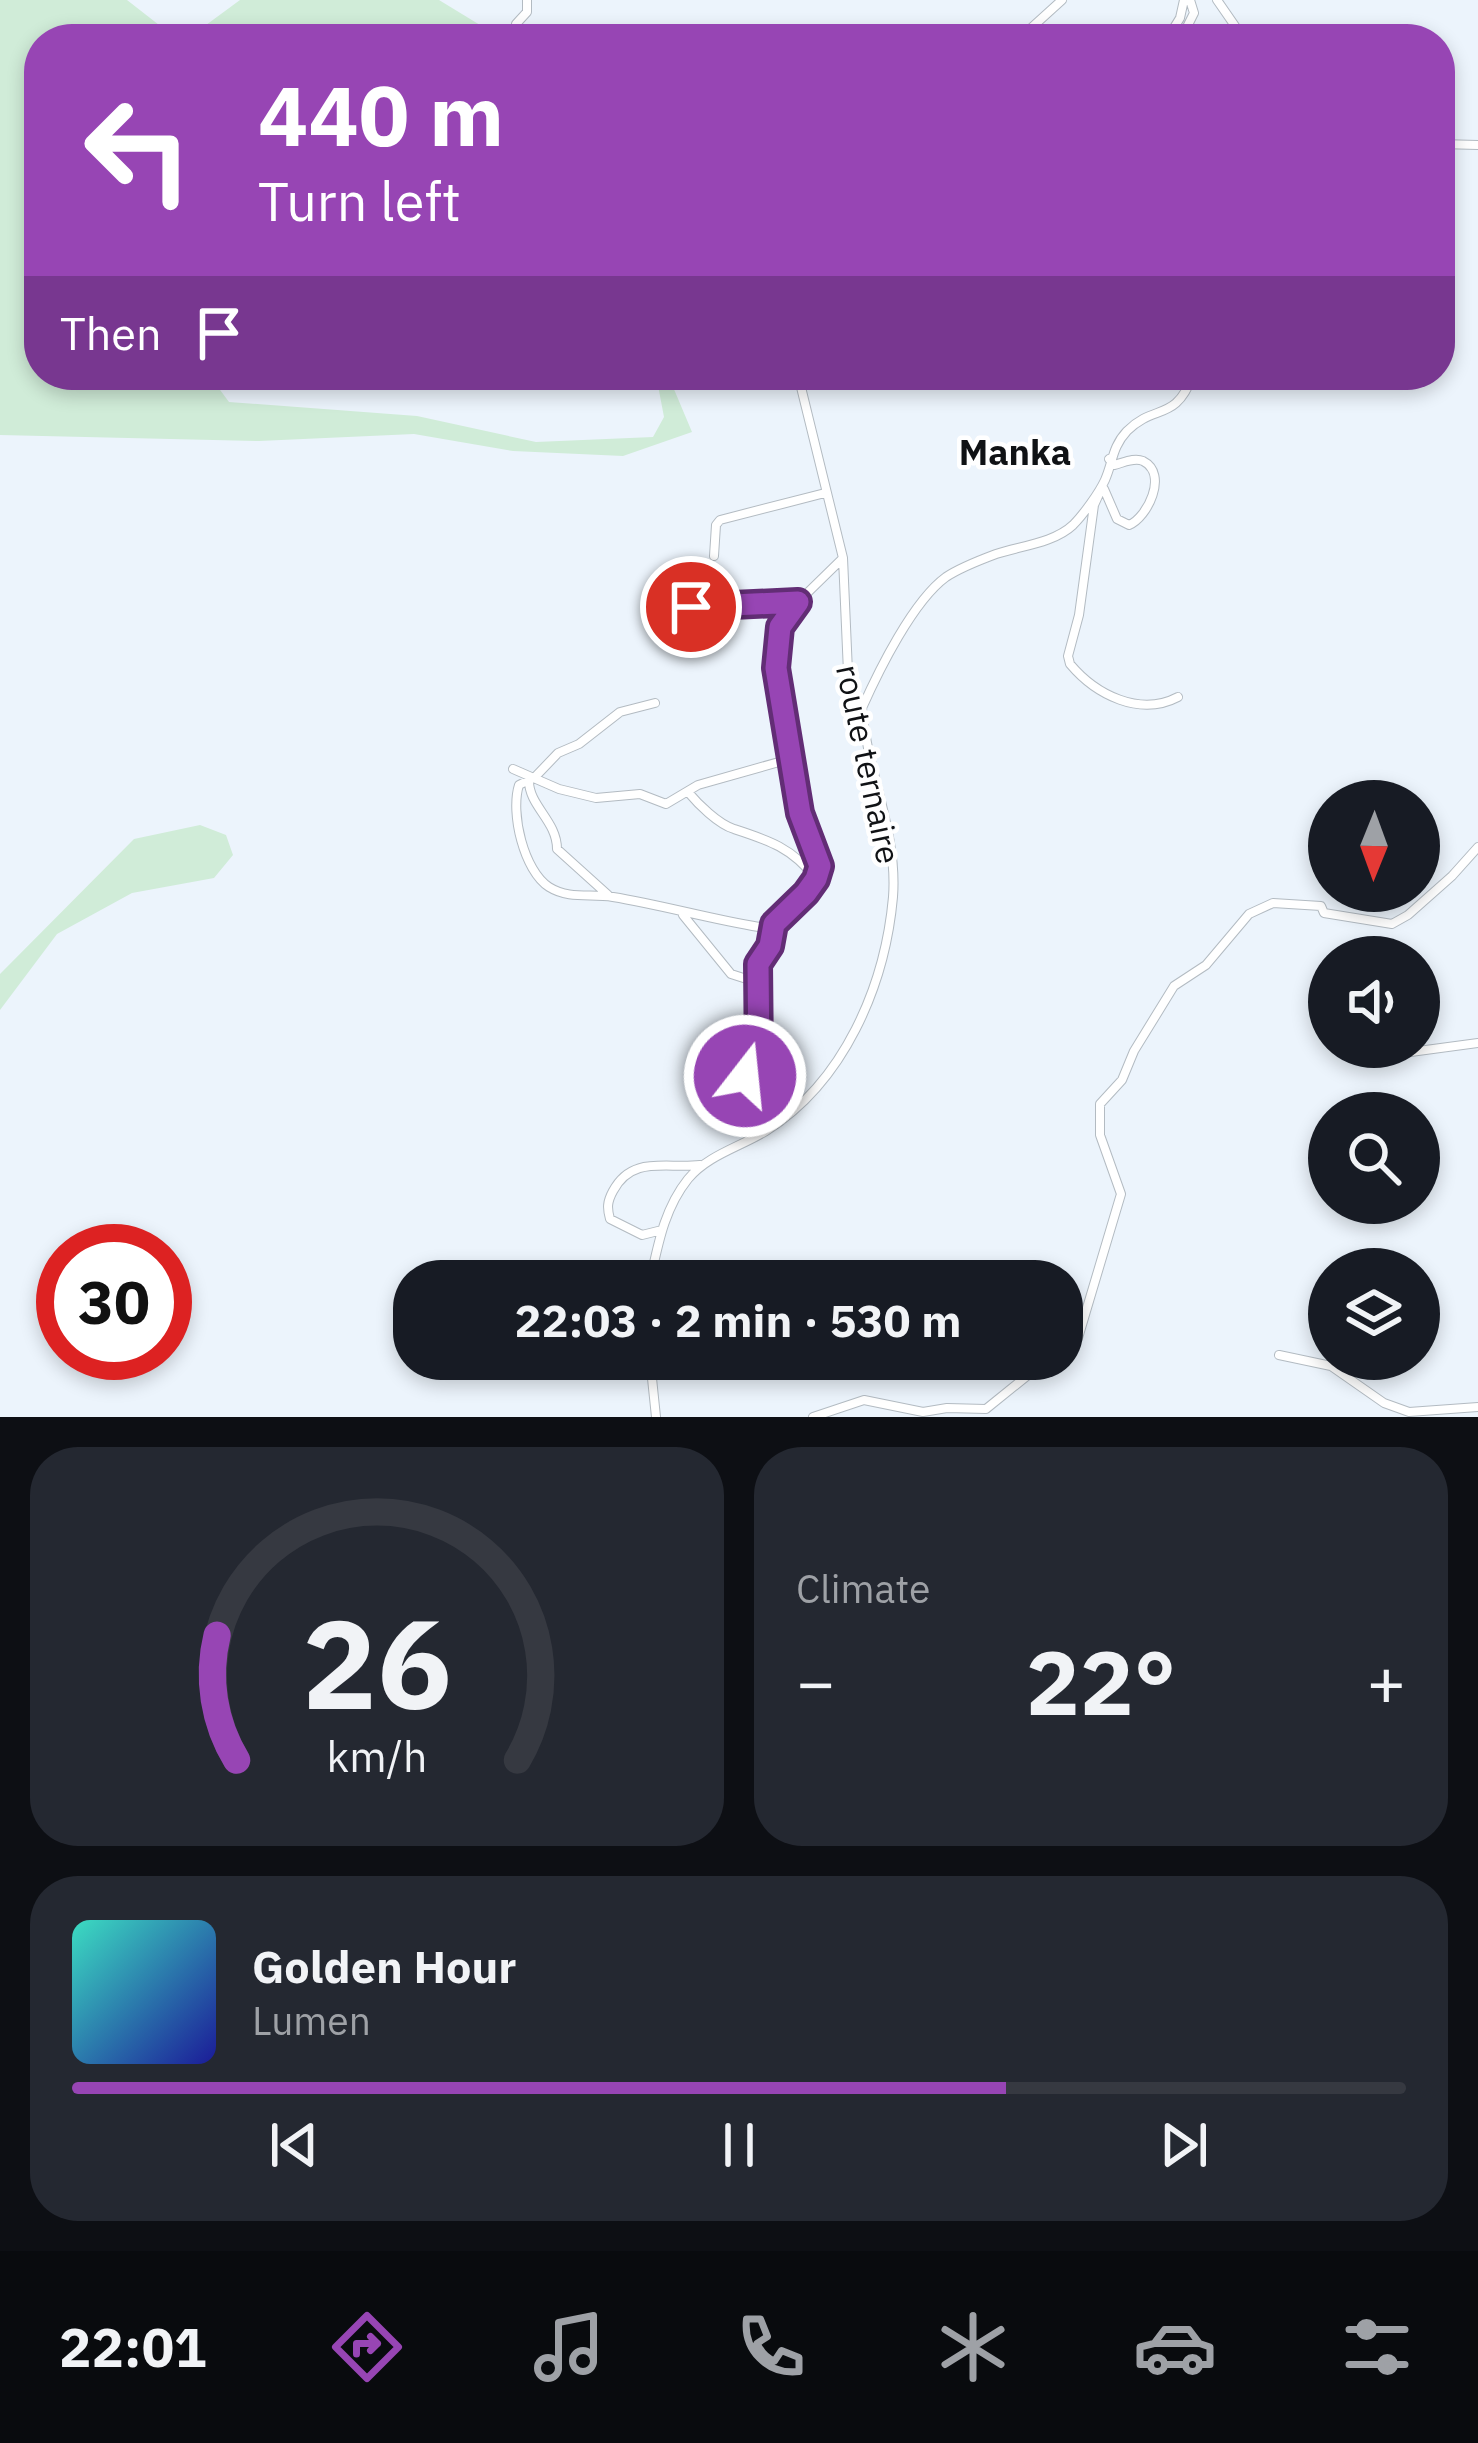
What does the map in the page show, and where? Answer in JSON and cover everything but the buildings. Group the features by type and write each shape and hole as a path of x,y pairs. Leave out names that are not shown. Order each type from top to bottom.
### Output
{"street":[{"path":"1036,24 1062,0"},
{"name":"route ternaire","path":"655,1260 677,1194 701,1165 768,1130 808,1097 848,1047 879,972 892,899 894,870 866,750 862,708 849,695 845,674 843,558 801,390"},
{"path":"1109,459 1114,465 1141,460 1151,470 1150,502 1133,525 1117,519 1104,495 1109,459 1123,434 1168,411 1186,390"},
{"path":"1105,482 1094,505 1070,664 1093,686 1132,704 1163,705 1178,697"},
{"path":"862,708 892,650 939,584 973,563 1063,532 1105,482"},
{"path":"714,556 717,522 825,494"},
{"path":"655,703 620,712 519,785 518,821 536,876 561,893 609,896 759,928 774,924 816,879 820,866 800,813 776,668 780,627 843,558"},
{"path":"658,606 798,602"},
{"path":"513,769 560,790 596,798 640,794 666,804 698,785 793,758"},
{"path":"532,779 529,791 557,834 557,849 609,896"},
{"path":"688,792 728,826 784,847 816,879"},
{"path":"1083,1321 1121,1194 1100,1135 1100,1104 1122,1080 1174,986 1206,965 1232,929 1258,908 1281,902 1321,906 1324,913 1335,917 1392,923 1423,902 1478,847"},
{"path":"682,914 731,974 756,982"},
{"path":"715,1113 711,1099 759,1062 756,972 770,946 774,924"},
{"path":"1440,1048 1478,1043"},
{"path":"662,1230 641,1235 610,1219 608,1203 614,1189 624,1174 638,1167 701,1165"},
{"path":"1280,1355 1331,1366 1384,1402 1408,1412 1478,1407"},
{"path":"652,1380 656,1417"},
{"path":"813,1417 865,1400 923,1412 986,1409 1022,1380"}],"green space":[{"path":"0,0 127,0 158,24 24,24 24,390 220,390 229,402 417,416 536,442 653,437 664,417 659,390 674,390 692,432 623,456 513,451 414,434 259,441 0,435"},
{"path":"240,0 439,0 478,24 207,24"},
{"path":"200,825 226,835 233,855 214,878 132,893 57,934 0,1010 0,974 134,839"}],"district":[{"name":"Manka","path":"1015,451"}],"route":[{"path":"691,607 798,602 780,627 776,668 800,813 820,866 806,893 774,924 770,946 758,964 759,1062 745,1076"}]}
